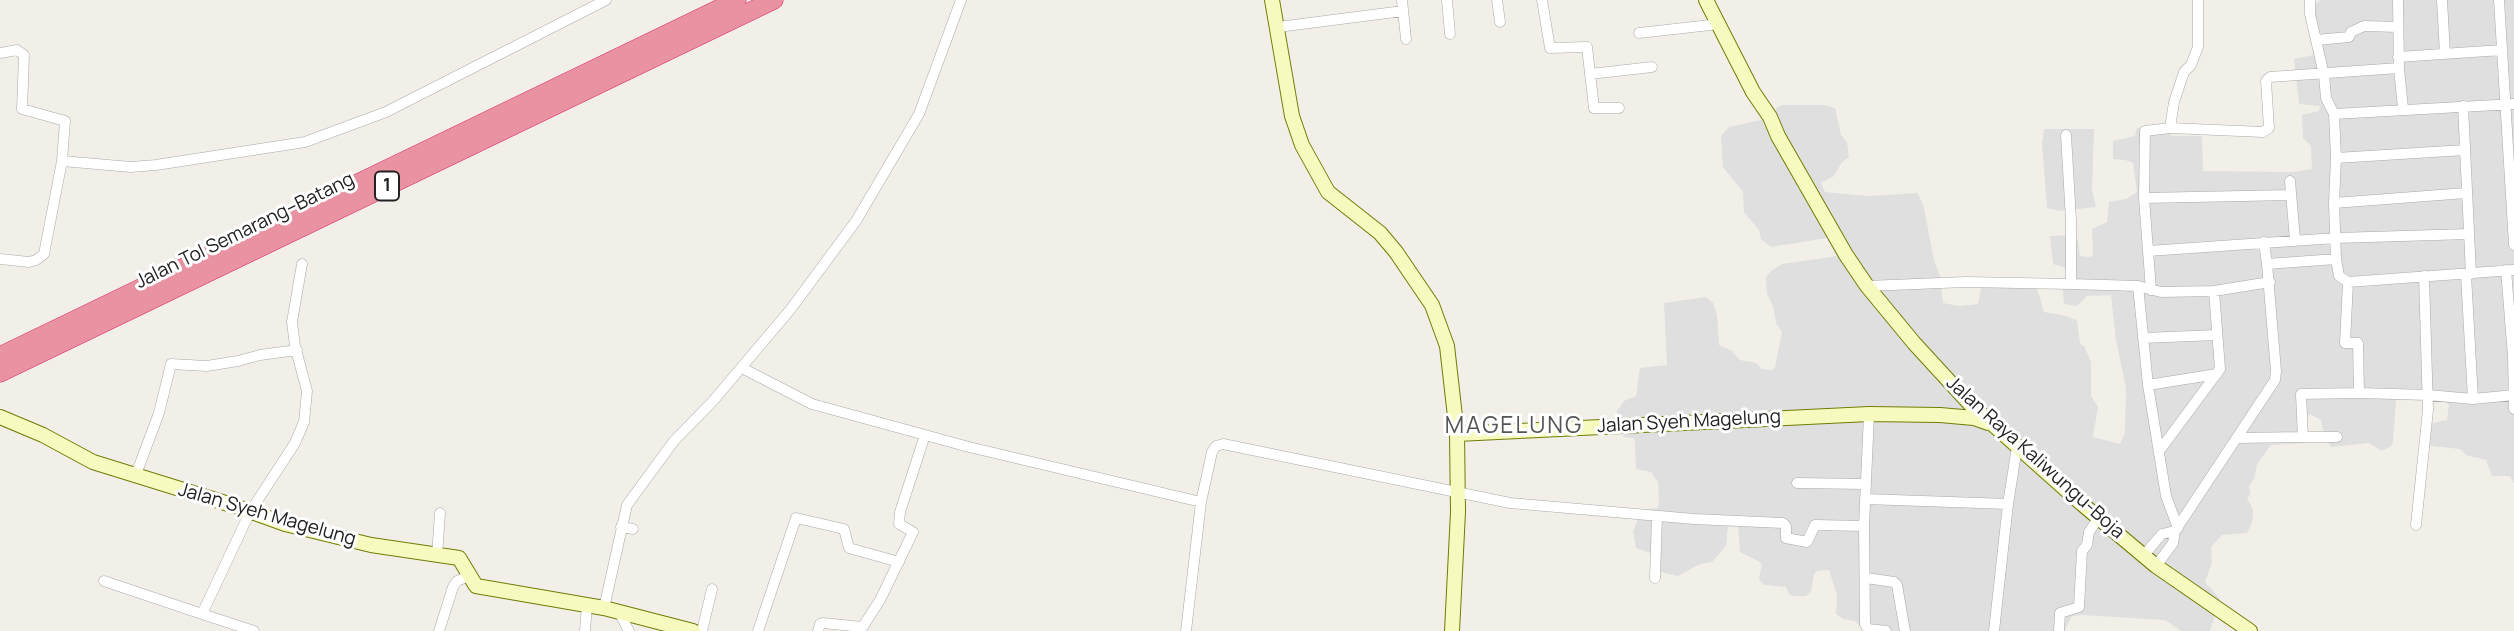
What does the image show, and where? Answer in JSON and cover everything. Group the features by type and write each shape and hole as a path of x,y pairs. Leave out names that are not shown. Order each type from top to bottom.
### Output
{"highway":[{"name":"Jalan Tol Semarang–Batang","path":"0,356 737,0"},
{"name":"Jalan Tol Semarang–Batang","path":"0,373 774,0"}],"street":[{"path":"62,161 131,167 305,142 386,112 607,0"},
{"path":"604,608 625,508 659,460 743,368 798,300 871,198 919,114 961,0"},
{"path":"1272,0 1292,116 1302,145 1328,192 1368,223 1396,252 1424,290 1439,320 1447,346 1457,434 1458,492 1451,631"},
{"path":"1402,0 1406,39"},
{"path":"1447,0 1450,34"},
{"path":"1497,0 1500,22"},
{"path":"1542,0 1550,48 1587,47 1594,108 1619,108"},
{"name":"Jalan Raya Kaliwungu-Boja","path":"1706,0 1753,92 1770,117 1820,211 1867,286 1950,385 2017,447 2156,566 2250,631"},
{"path":"2170,128 2174,102 2184,72 2191,65 2197,47 2198,0"},
{"path":"2310,0 2310,14 2324,75 2326,98 2334,114 2334,203 2339,276 2348,282 2510,270 2514,409"},
{"path":"2398,0 2403,109"},
{"path":"2442,0 2445,54"},
{"path":"2500,0 2502,50 2510,104 2514,245"},
{"path":"1278,27 1403,11"},
{"path":"1639,33 1719,24"},
{"path":"2316,40 2349,37 2351,32 2364,26 2398,27"},
{"path":"2151,290 2144,198 2144,132 2170,128 2263,132 2269,128 2267,79 2324,75 2445,54 2502,50"},
{"path":"0,52 20,51 26,59 22,109 65,121 62,161 44,254 29,261 0,259"},
{"path":"1590,74 1652,67"},
{"path":"2334,114 2510,104"},
{"path":"2463,106 2473,399"},
{"path":"2066,135 2071,220 2071,284"},
{"path":"2336,158 2465,150"},
{"path":"2290,181 2295,240"},
{"path":"2334,203 2466,193"},
{"path":"2144,198 2291,195"},
{"path":"2148,251 2295,240 2469,234"},
{"path":"2156,566 2276,376 2270,282 2264,242"},
{"path":"2267,264 2336,259"},
{"path":"202,614 250,512 295,443 304,422 307,391 292,322 303,264"},
{"path":"2416,524 2428,410 2424,276"},
{"path":"1867,286 1965,282 2071,284 2138,286 2161,292 2214,291 2270,282"},
{"path":"2348,282 2345,344 2358,343 2359,393"},
{"path":"2138,286 2148,385 2166,496 2177,529"},
{"path":"2160,450 2220,367 2214,291"},
{"path":"2143,338 2217,335"},
{"path":"135,477 159,413 171,364 207,366 296,350"},
{"path":"743,368 812,404 925,435 1201,502"},
{"path":"2148,385 2217,374"},
{"path":"2303,437 2301,394 2428,395 2473,399 2514,395"},
{"path":"1869,414 1864,526 1866,627 1886,631"},
{"name":"Jalan Syeh Magelung","path":"1457,434 1869,414 1940,415 1974,418 1991,424"},
{"name":"Jalan Syeh Magelung","path":"0,416 93,462 296,527 371,545 462,559 476,586 604,608 693,631"},
{"path":"818,631 820,624 824,623 861,629 880,600 913,531 899,524 900,512 925,435"},
{"path":"2237,438 2337,437"},
{"path":"1186,631 1201,502 1212,452 1216,446 1223,444 1510,503 1657,516 1783,523 1786,526 1786,538 1807,542 1815,525 1864,526"},
{"path":"1994,631 2017,447"},
{"path":"1797,484 1865,484"},
{"path":"1865,499 2008,504"},
{"path":"437,555 440,513"},
{"path":"1656,578 1657,516"},
{"path":"2059,631 2060,612 2079,607 2082,551 2087,545 2089,532 2099,517"},
{"path":"758,631 796,518 845,529 849,548 899,562"},
{"path":"621,527 633,529"},
{"path":"2144,555 2162,534 2177,529"},
{"path":"439,631 453,587 469,576"},
{"path":"1866,578 1894,582 1897,585 1905,631"},
{"path":"104,581 254,631"},
{"path":"702,631 712,589"},
{"path":"585,631 587,605"},
{"path":"619,612 629,631"}],"shaded area":[{"path":"2320,0 2514,0 2514,484 2510,476 2492,476 2486,460 2466,455 2460,449 2422,445 2423,425 2447,420 2449,404 2441,401 2396,400 2393,442 2384,450 2369,443 2331,447 2324,437 2321,420 2310,414 2306,417 2304,443 2271,445 2257,464 2247,498 2253,510 2252,523 2247,533 2222,535 2211,547 2212,563 2205,582 2220,599 2210,631 2181,631 2165,620 2081,615 2072,616 2064,631 1864,631 1855,621 1843,619 1836,614 1837,595 1829,570 1817,571 1814,574 1811,591 1806,596 1793,596 1786,587 1764,585 1759,578 1762,565 1760,562 1740,552 1738,526 1728,527 1726,546 1712,562 1700,564 1678,576 1652,570 1651,553 1636,548 1633,532 1641,510 1657,508 1659,504 1658,482 1651,472 1636,469 1635,442 1633,438 1624,437 1617,411 1624,401 1636,396 1640,368 1667,365 1664,303 1706,297 1713,303 1717,315 1719,345 1732,351 1740,360 1771,370 1775,368 1782,332 1776,323 1773,306 1767,294 1766,277 1782,264 1837,256 1827,238 1771,247 1761,239 1759,230 1744,212 1743,192 1723,167 1721,136 1729,127 1774,117 1776,108 1783,105 1824,105 1835,108 1841,135 1847,142 1849,157 1842,162 1834,176 1821,183 1825,192 1867,196 1918,193 1940,276 1943,303 1959,306 1978,304 1983,278 2034,278 2044,312 2077,320 2080,344 2084,346 2091,362 2091,396 2098,407 2093,437 2120,444 2125,433 2126,388 2116,340 2111,295 2087,296 2077,306 2064,304 2062,281 2066,280 2066,268 2053,264 2050,236 2068,235 2078,240 2080,256 2093,255 2092,229 2107,222 2109,202 2126,199 2137,192 2133,163 2113,159 2113,141 2135,136 2137,128 2164,124 2172,136 2202,136 2203,171 2293,172 2312,169 2311,146 2303,138 2302,115 2319,111 2320,106 2299,104 2294,59 2313,55 2311,26 2314,6"},
{"path":"2044,129 2094,129 2092,189 2096,207 2060,211 2047,208 2042,143"}],"district":[{"name":"MAGELUNG","path":"1514,427"}]}
